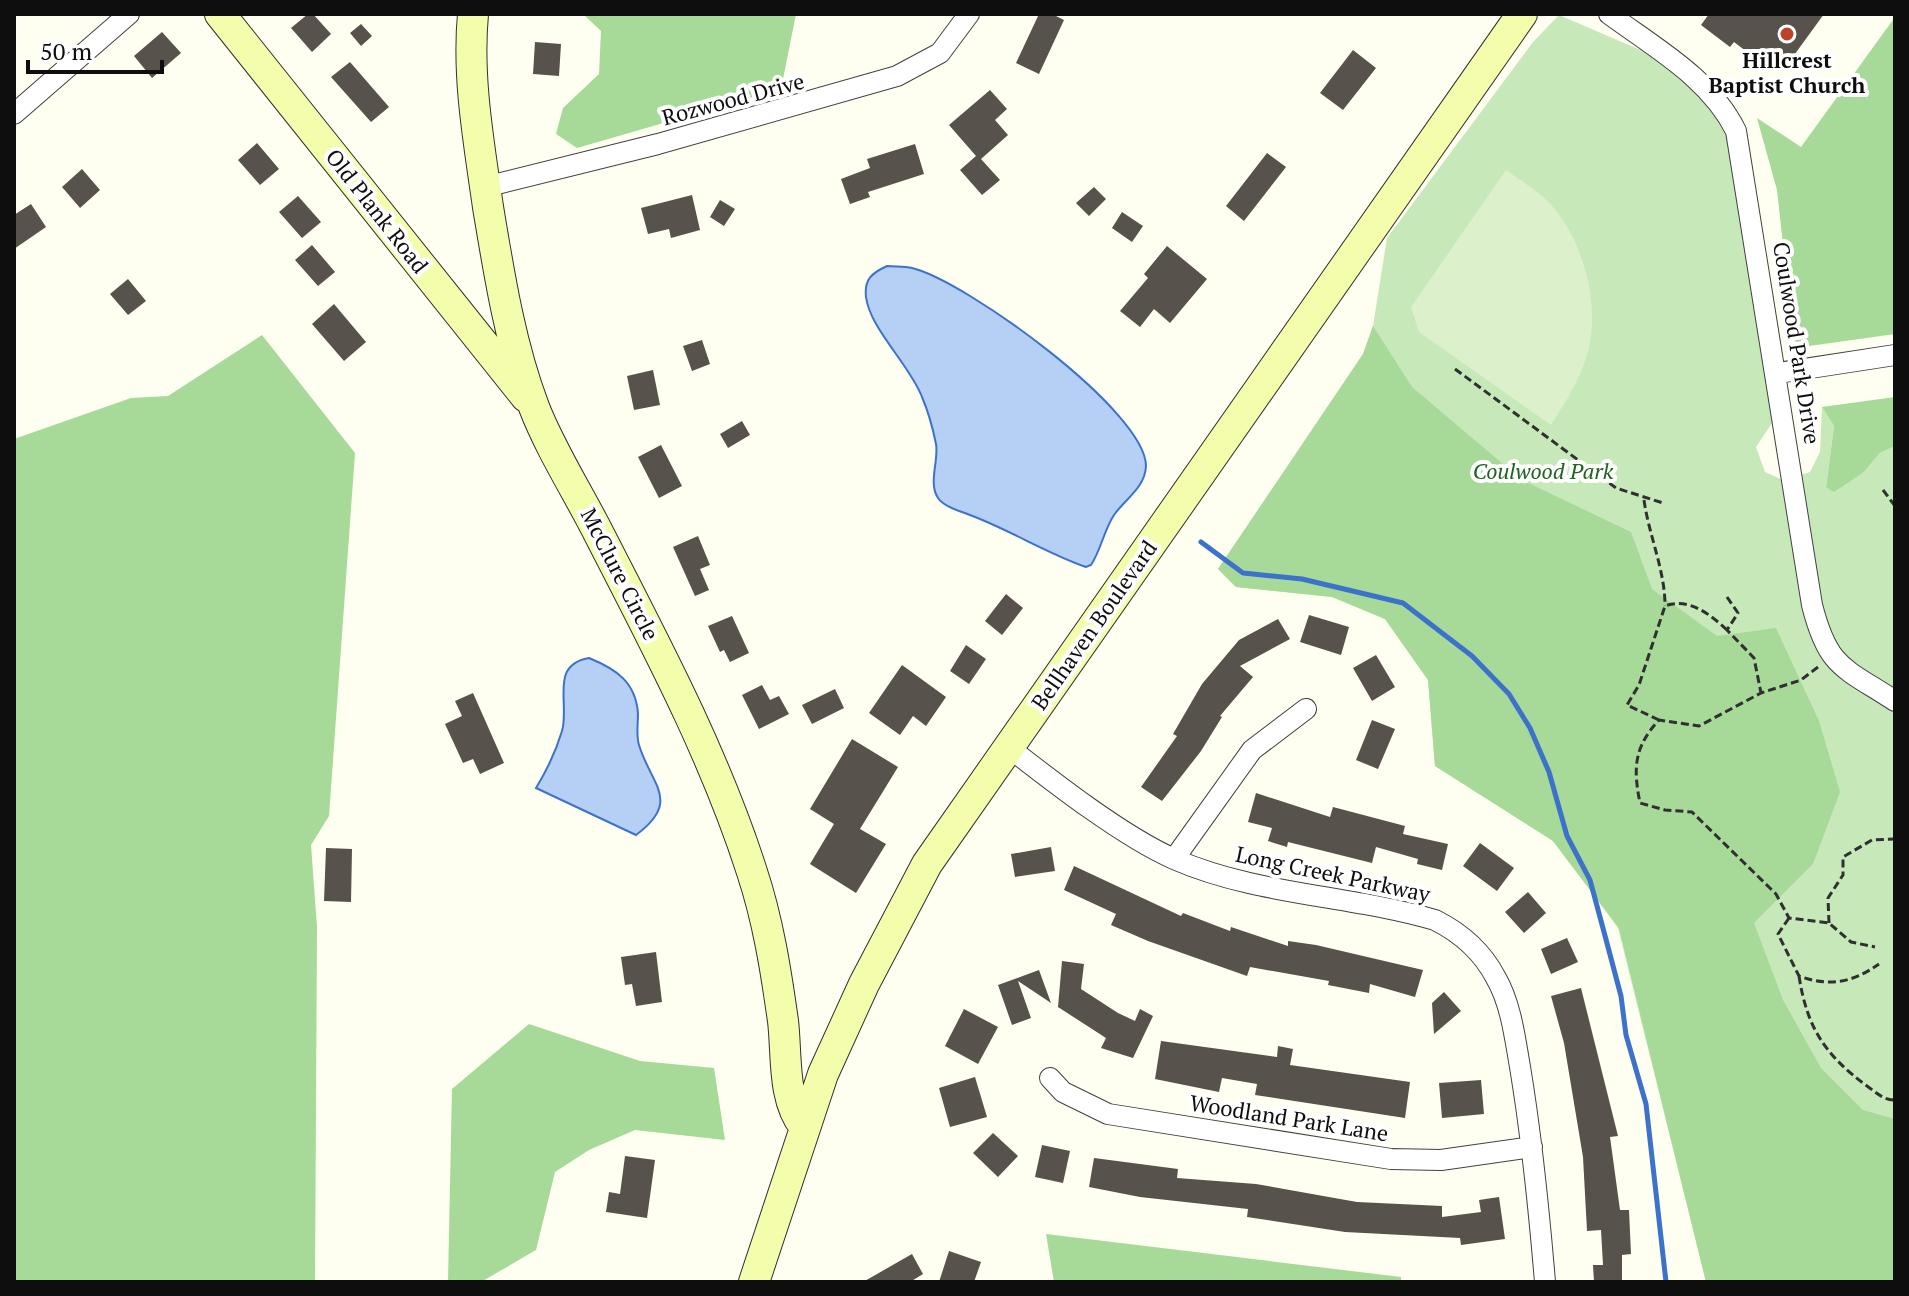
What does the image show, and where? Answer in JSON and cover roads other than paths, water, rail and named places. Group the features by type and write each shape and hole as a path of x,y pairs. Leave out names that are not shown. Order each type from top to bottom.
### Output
{"street":[{"path":"14,114 129,14"},
{"name":"Old Plank Road","path":"220,14 534,408"},
{"name":"McClure Circle","path":"473,14 472,74 485,187 500,273 534,408 666,665 732,815 765,919 783,1024 791,1098 794,1112 804,1126"},
{"name":"Rozwood Drive","path":"485,187 658,144 897,76 940,53 969,14"},
{"name":"Bellhaven Boulevard","path":"754,1282 804,1126 883,944 940,843 1522,14"},
{"name":"Coulwood Park Drive","path":"1609,14 1702,83 1724,107 1736,131 1778,373 1812,605 1821,639 1830,657 1895,701"},
{"path":"1778,373 1895,355"},
{"path":"1174,859 1252,750 1306,709"},
{"name":"Long Creek Parkway","path":"1007,746 1070,793 1174,859 1243,881 1415,914 1456,931 1486,962 1507,1006 1532,1147 1545,1282"},
{"name":"Woodland Park Lane","path":"1050,1078 1063,1092 1108,1114 1391,1159 1441,1160 1532,1147"}],"water":[{"path":"887,266 912,268 937,278 1009,321 1086,382 1117,414 1138,442 1146,466 1145,474 1118,509 1091,565 1086,567 1057,555 948,506 938,498 934,485 937,450 926,408 909,372 875,322 866,297 870,277"},
{"path":"589,658 623,678 636,703 638,741 659,792 660,802 658,812 650,823 636,835 536,788 562,731 565,677 569,668"}],"waterway":[{"path":"1201,542 1243,573 1302,579 1403,603 1472,656 1509,694 1530,728 1549,772 1567,836 1590,880 1604,932 1621,996 1626,1035 1646,1104 1666,1282"}],"place":[{"name":"Hillcrest Baptist Church","path":"1787,34"}],"park label":[{"name":"Coulwood Park","path":"1543,471"}]}
